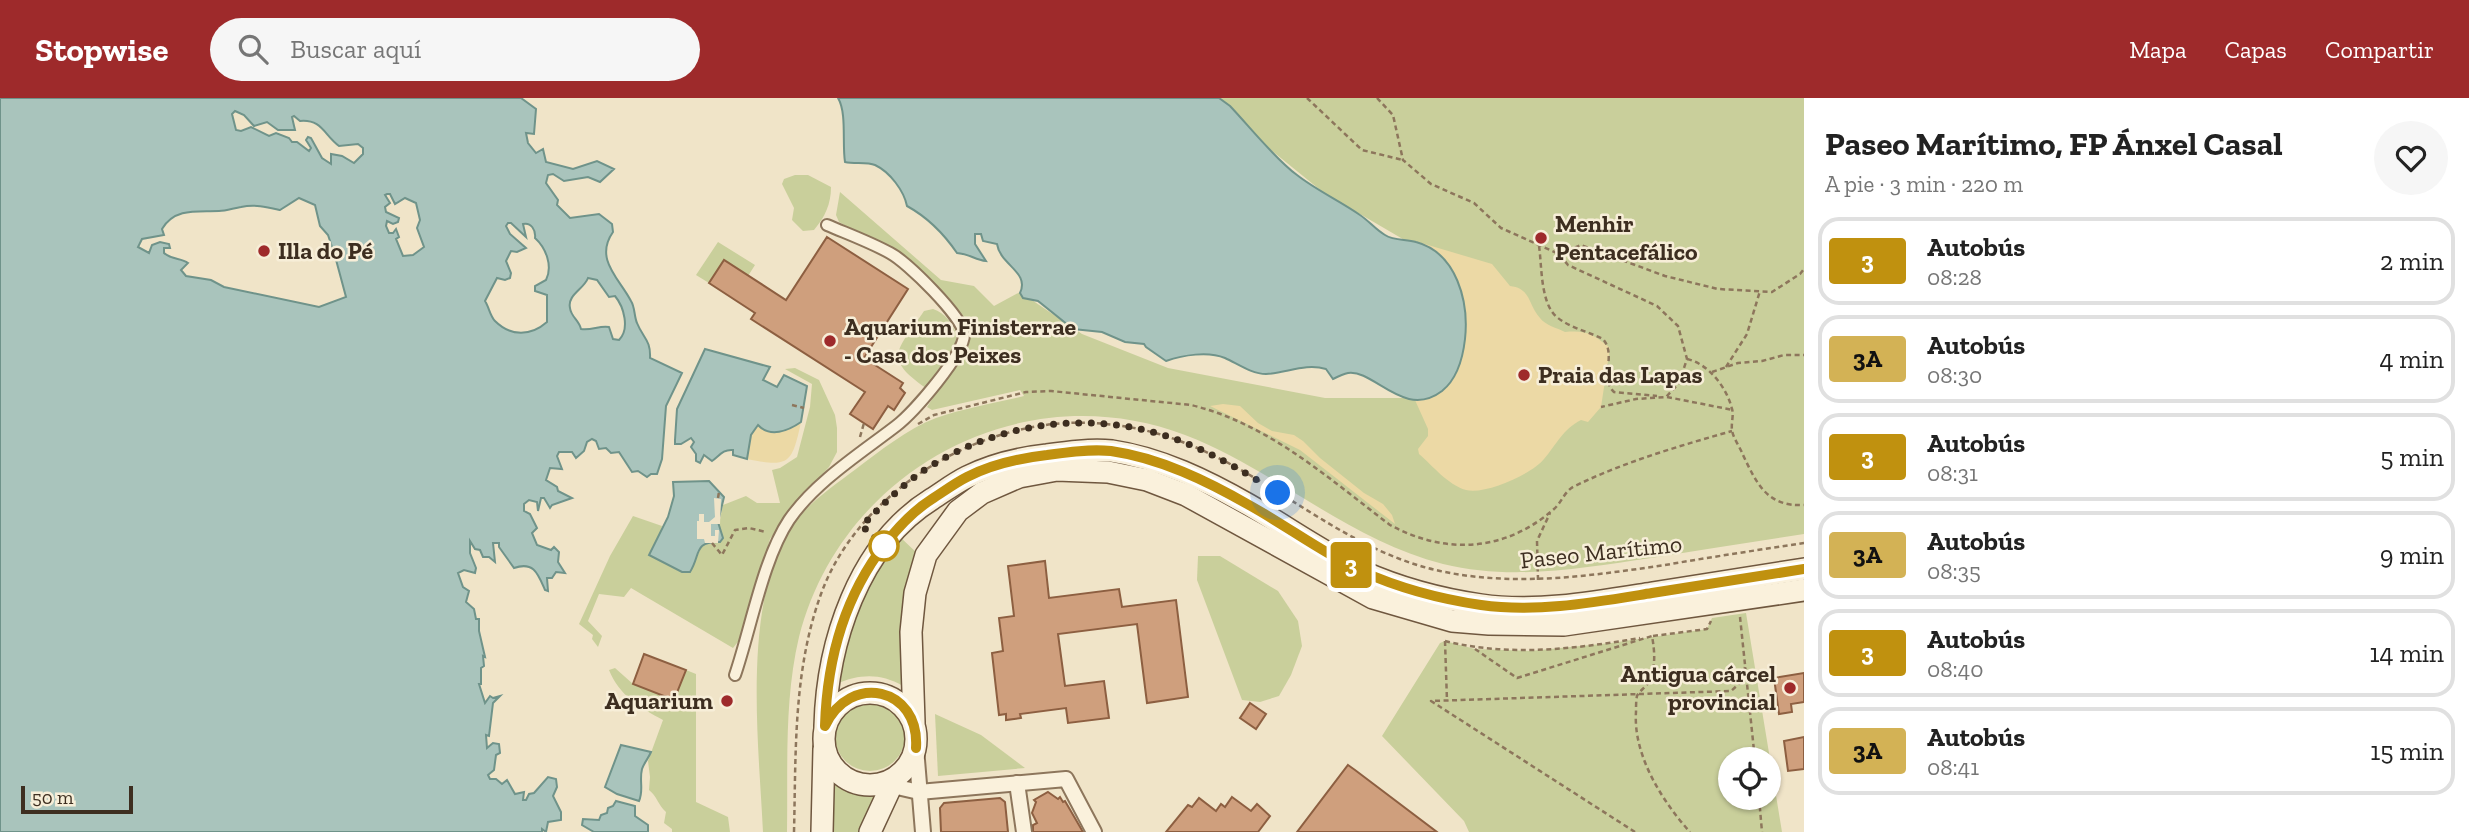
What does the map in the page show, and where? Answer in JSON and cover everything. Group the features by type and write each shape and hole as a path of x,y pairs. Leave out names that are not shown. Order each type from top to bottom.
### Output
{"main road":[{"path":"822,832 826,704 835,645 855,590 873,559 898,527 919,507 969,476 1023,458 1082,450 1110,451 1141,457 1205,482 1250,506 1306,542 1363,572 1420,593 1483,605 1556,606 1804,569"},
{"path":"870,832 889,783 904,770 916,748 911,632 915,593 926,555 958,511 982,493 1019,477 1057,470 1108,472 1147,480 1186,495 1373,598 1452,621 1564,625 1804,590"},
{"path":"889,783 868,785 854,782 842,776 832,766 826,753 825,733 831,713 841,702 868,692 883,694 896,700 907,710 914,722"}],"street":[{"path":"736,675 762,584 779,538 790,519 850,460 897,426 921,403 964,341 964,330 957,318 905,264 891,254 827,225"},
{"path":"916,748 923,832"},
{"path":"889,783 919,792 1066,779 1094,832"},
{"path":"1017,783 1024,832"}],"path":[{"path":"1307,98 1362,150 1403,160 1431,184 1474,203 1501,228 1559,254 1568,265 1657,306 1678,326 1688,359 1679,383 1666,397 1636,399 1601,407"},
{"path":"1377,98 1393,115 1403,160"},
{"path":"1539,245 1539,272 1556,317 1603,339 1608,345 1609,388 1614,392 1666,397 1733,410"},
{"path":"1559,254 1581,245 1665,276 1718,289 1772,292 1804,269"},
{"path":"1726,367 1747,334 1759,291"},
{"path":"1712,372 1738,363 1762,361 1784,355 1804,355"},
{"path":"1688,359 1699,362 1712,372 1733,410 1732,431 1763,492 1779,503 1804,505"},
{"path":"912,427 934,415 1027,392 1051,391 1169,402 1211,410 1293,450 1390,525 1420,538 1452,544 1488,544 1520,532 1552,510 1571,488 1603,472 1732,431"},
{"path":"792,405 804,408"},
{"name":"Paseo Marítimo","path":"794,832 798,694 802,666 821,592 838,558 862,526 901,488 945,458 1005,433 1047,424 1074,423 1145,430 1220,459 1324,522 1410,563 1488,579 1538,580 1587,576 1804,543"},
{"path":"718,498 719,492"},
{"path":"1538,580 1537,541 1552,510"},
{"path":"712,543 722,555 735,530 749,528 779,538"},
{"path":"1739,614 1754,747"},
{"path":"1475,649 1517,678 1652,636 1654,667 1647,684 1637,695 1636,720 1643,755 1655,783 1673,814 1690,832"},
{"path":"1445,641 1447,701"},
{"path":"1635,832 1432,701 1731,691 1741,682 1745,667"},
{"path":"1760,810 1762,832"}],"green space":[{"path":"1207,98 1804,98 1804,534 1573,569 1495,572 1469,569 1408,553 1375,538 1250,466 1185,435 1123,419 1062,417 1003,427 947,450 897,483 855,526 821,578 799,637 794,661 788,734 787,832 763,832 757,714 760,628 767,588 778,552 796,521 832,487 915,428 947,414 1024,396 1020,390 932,410 927,407 968,345 972,332 961,313 932,281 896,255 839,222 836,215 840,192 941,280 974,286 994,306 1020,292 1082,334 1168,368 1325,398 1409,398 1425,252 1324,193"},
{"path":"795,175 808,175 831,187 827,210 814,230 803,231 792,220 794,208 782,184 784,179"},
{"path":"718,242 755,265 748,276 724,260 709,283 696,275"},
{"path":"933,309 948,320 957,337 954,346 926,388 903,368 899,352 924,311"},
{"path":"795,368 819,380 835,415 837,452 829,467 790,510 770,539 741,638 733,648 631,588 624,597 599,594 588,621 602,636 598,647 592,639 593,635 579,624 610,556 633,516 662,526 649,554 693,566 702,545 720,542 719,524 723,505 746,496 757,503 780,503 772,470 797,457 810,407 812,384 785,369"},
{"path":"900,537 919,555 903,686 870,676 836,684 854,607"},
{"path":"1198,556 1220,556 1278,591 1298,621 1302,646 1291,675 1279,696 1260,702 1242,700 1197,580"},
{"path":"1746,613 1768,747 1718,747 1718,810 1778,810 1782,832 1469,832 1464,821 1382,736 1440,643 1445,641 1475,649 1530,651 1707,629 1712,618"},
{"path":"615,668 633,684 674,699 686,670 696,674 696,802 728,817 730,832 672,832 664,823 666,812 649,790 648,761 663,720 638,705 618,687 609,670"},
{"path":"863,701 877,701 890,706 900,716 905,736 900,756 890,766 877,771 863,771 850,766 840,756 835,743 835,729 840,716 850,706"},
{"path":"935,714 981,735 1025,768 938,776"},
{"path":"832,782 854,793 878,795 862,832 831,832"}],"sand":[{"name":"Praia das Lapas","path":"1418,242 1492,264 1510,286 1517,287 1526,294 1545,323 1565,332 1589,334 1610,348 1601,407 1588,422 1581,420 1569,428 1538,465 1519,477 1496,486 1474,491 1459,488 1419,454 1418,449 1428,436 1428,429 1415,400 1436,384 1442,273"},
{"path":"1210,406 1240,406 1258,423 1272,431 1294,435 1303,441 1364,493 1383,504 1395,524 1300,450"},
{"path":"801,422 795,446 787,459 772,463 747,459 751,435 759,425 761,428 796,425"}],"water":[{"path":"0,98 521,98 536,109 534,134 526,133 528,143 536,153 543,149 546,162 573,169 597,161 614,169 600,182 588,177 564,181 553,174 548,175 546,183 558,200 557,205 570,218 599,214 612,224 613,232 606,251 607,260 632,303 637,323 649,347 650,358 682,373 666,406 662,459 657,474 647,477 638,471 632,472 619,452 611,453 606,448 599,449 596,441 592,439 576,458 572,452 559,452 557,456 562,469 550,468 546,480 557,487 558,491 572,498 550,508 544,498 541,498 538,511 537,502 529,500 524,504 524,511 530,514 537,528 532,533 537,545 551,550 554,547 559,552 558,562 565,573 556,572 552,578 547,578 548,591 545,590 534,570 526,566 514,568 499,543 493,543 495,562 489,557 483,557 470,541 475,573 464,570 458,573 463,587 469,591 466,602 474,609 476,619 479,619 485,657 483,656 484,666 481,668 479,684 485,703 490,696 500,696 493,703 489,736 486,735 487,748 493,743 499,744 500,753 496,755 494,770 488,775 490,779 496,779 502,784 507,780 515,794 524,792 523,800 534,793 548,777 556,779 557,787 553,796 561,812 561,820 548,822 546,832 542,829 542,832 0,832","holes":["235,111 244,115 254,126 267,122 278,130 295,130 294,116 300,121 318,125 339,146 358,144 363,148 363,154 354,163 342,156 331,154 331,164 322,158 311,138 306,140 311,148 309,151 297,142 276,133 269,136 251,127 236,130 232,114","390,194 395,204 405,198 416,203 420,220 417,228 424,247 413,255 403,256 396,239 399,237 396,229 389,233 387,221 393,224 398,222 399,218 386,212 385,207 390,203 385,195","299,198 315,205 320,226 328,235 346,297 319,307 224,287 211,280 186,276 181,270 188,263 164,253 164,248 170,248 169,244 160,242 152,245 149,253 138,247 142,239 164,235 162,229 167,222 180,214 251,206 280,210","508,223 526,237 523,224 531,225 548,263 546,280 535,286 535,291 547,295 547,322 528,332 514,332 501,326 493,319 485,301 497,278 510,278 511,273 506,261 511,251 517,252 526,248 510,234 506,226","588,278 597,280 609,297 615,296 623,312 625,324 619,340 613,339 609,327 581,329 572,314 570,303"]},
{"path":"838,98 1219,98 1230,106 1280,160 1304,180 1360,215 1385,235 1416,242 1442,257 1457,281 1465,310 1465,339 1458,367 1452,380 1442,391 1428,398 1415,400 1402,397 1358,374 1348,373 1333,379 1326,369 1311,367 1261,374 1225,358 1203,354 1166,361 1144,344 1125,342 1102,332 1073,329 1038,301 1023,298 1020,293 1021,279 1003,258 997,244 983,241 981,234 975,234 975,244 986,261 957,253 935,226 907,206 900,188 886,172 872,164 845,162 843,120"},
{"path":"705,349 770,367 763,380 777,387 784,375 807,386 801,422 779,432 768,431 758,425 751,435 747,459 733,455 733,450 730,450 721,453 712,461 704,455 700,463 696,461 691,438 681,444 675,444 677,409"},
{"path":"709,481 724,497 718,522 723,538 720,542 705,544 699,550 690,572 682,572 649,555 668,517 674,496 673,482"},
{"path":"621,745 651,752 642,769 639,801 605,787"},
{"path":"616,801 635,806 635,816 648,825 648,832 594,832 582,825 583,819 599,820"}],"pier":[{"path":"714,498 721,499 720,524 711,524 711,536 715,536 715,530 719,530 718,543 705,543 704,539 697,539 697,521 699,514 704,514 704,522 715,517"}],"building":[{"name":"Aquarium Finisterrae - Casa dos Peixes","path":"827,237 908,289 864,358 903,383 900,388 905,393 894,410 888,406 873,429 850,414 865,392 751,319 755,313 709,283 724,260 786,300"},
{"path":"1045,561 1049,598 1119,589 1122,607 1176,600 1188,697 1147,703 1137,624 1058,634 1065,686 1104,681 1109,718 1068,723 1066,708 1020,714 1021,718 1006,720 1006,714 999,715 992,653 1003,651 999,618 1014,616 1008,566"},
{"path":"644,654 686,670 674,700 633,684"},
{"name":"Antigua cárcel provincial","path":"1804,673 1804,702 1791,704 1792,712 1779,714 1774,678"},
{"path":"1250,703 1266,714 1256,729 1240,718"},
{"name":"Antigua cárcel provincial","path":"1804,737 1804,769 1788,771 1784,741"},
{"path":"1348,765 1355,770 1437,832 1297,832"},
{"path":"1048,792 1065,801 1083,832 1033,832 1033,825 1037,823 1032,813 1036,802 1034,800"},
{"path":"1232,797 1251,811 1257,804 1270,816 1258,832 1166,832 1188,805 1192,807 1199,798 1216,811 1221,804 1225,807"},
{"path":"1000,798 1005,802 1008,832 941,832 940,808 944,803"}],"bus line":[{"name":"3","path":"916,748 914,722 907,710 896,700 883,694 868,692 841,702 831,713 825,726 835,645 844,614 873,559 898,527 919,507 969,476 1023,458 1082,450 1110,451 1141,457 1193,476 1363,572 1420,593 1483,605 1544,608 1804,569"}],"place":[{"name":"Menhir Pentacefálico","path":"1541,238"},
{"name":"Illa do Pé","path":"264,251"},
{"name":"Aquarium Finisterrae - Casa dos Peixes","path":"830,341"},
{"name":"Praia das Lapas","path":"1524,375"},
{"name":"Antigua cárcel provincial","path":"1790,688"},
{"name":"Aquarium","path":"727,701"}],"route":[{"path":"884,546 862,526 901,488 925,470 966,448 1005,433 1047,424 1123,426 1145,430 1203,451 1278,493"}]}
